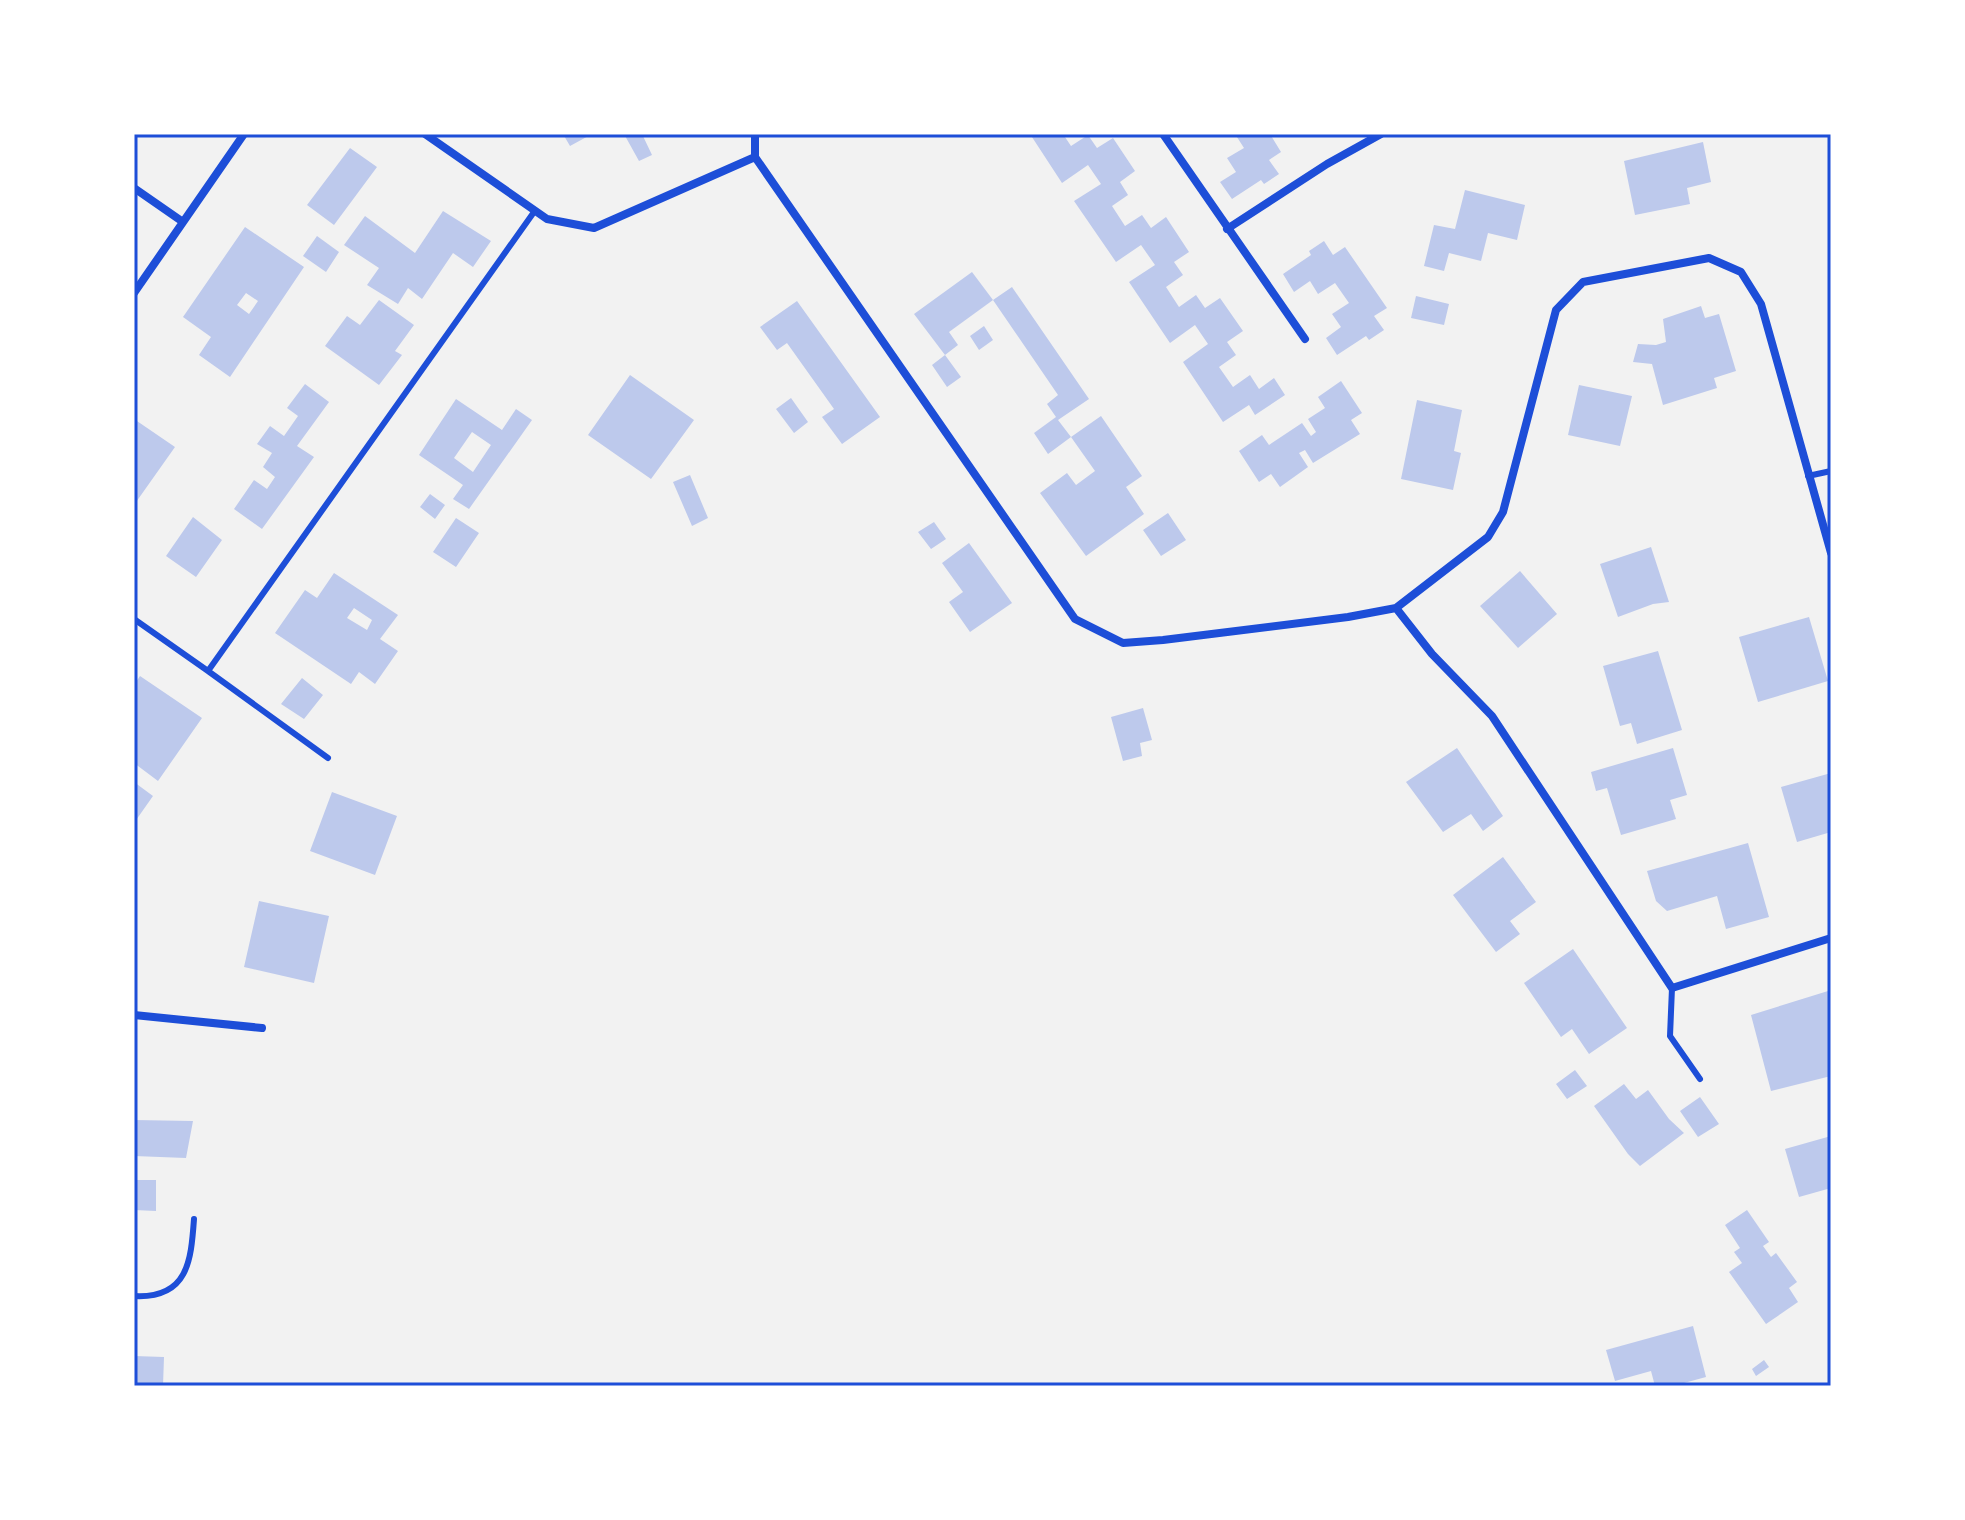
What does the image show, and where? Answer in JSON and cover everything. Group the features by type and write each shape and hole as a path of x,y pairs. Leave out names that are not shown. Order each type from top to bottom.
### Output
{"street":[{"path":"134,293 244,134"},
{"path":"425,134 534,212 547,219 594,228 755,157"},
{"path":"755,134 755,157 1075,619 1123,643 1348,617 1396,608 1488,537 1503,512 1556,310 1583,282 1709,258 1741,272 1761,304 1831,553"},
{"path":"1163,134 1305,339"},
{"path":"1227,229 1327,164 1381,134"},
{"path":"134,188 183,222"},
{"path":"1396,608 1432,654 1492,716 1672,988 1831,938"},
{"path":"134,1015 262,1028"}],"lane":[{"path":"208,671 534,212"},
{"path":"1808,476 1831,471"},
{"path":"134,619 328,758"},
{"path":"1672,988 1670,1036 1700,1079"},
{"path":"134,1296 152,1297 180,1281 191,1259 194,1219"}],"building":[{"path":"563,134 592,134 570,146"},
{"path":"624,134 642,134 652,155 639,161"},
{"path":"1030,134 1063,134 1071,146 1088,135 1097,148 1113,138 1135,171 1120,182 1128,195 1112,206 1125,226 1142,215 1151,228 1166,217 1189,252 1174,262 1183,275 1166,287 1179,307 1196,295 1205,308 1220,298 1243,331 1227,342 1236,355 1219,367 1233,387 1250,375 1259,389 1274,378 1285,395 1255,415 1249,405 1223,422 1183,362 1208,344 1195,325 1170,343 1129,282 1155,265 1141,245 1116,262 1074,201 1101,184 1088,165 1062,183"},
{"path":"1235,134 1270,134 1281,152 1269,160 1279,174 1264,184 1261,180 1232,199 1220,182 1236,172 1227,158 1244,148"},
{"path":"1703,142 1711,182 1687,188 1690,204 1635,215 1624,161"},
{"path":"350,148 377,167 334,225 307,205"},
{"path":"1465,190 1525,205 1517,240 1488,233 1481,261 1449,253 1444,271 1424,266 1434,225 1455,229"},
{"path":"443,211 491,241 473,267 453,253 422,299 408,288 398,304 367,285 379,268 344,245 365,216 415,253"},
{"path":"245,227 304,267 230,377 199,355 211,337 183,317","holes":["246,293 258,301 249,314 237,305"]},
{"path":"317,236 339,252 326,272 303,256"},
{"path":"1324,241 1333,255 1345,247 1387,308 1374,316 1384,330 1369,340 1366,336 1337,355 1326,338 1341,327 1332,314 1349,303 1335,283 1318,294 1310,281 1294,292 1283,274 1311,255 1309,251"},
{"path":"972,272 993,300 949,332 958,345 945,355 914,314"},
{"path":"1012,287 1089,399 1058,420 1071,437 1048,454 1034,433 1056,417 1047,404 1058,395 993,300"},
{"path":"1416,296 1449,304 1444,325 1411,318"},
{"path":"379,300 414,325 395,351 402,355 379,385 325,346 347,316 360,325"},
{"path":"797,301 880,417 842,444 822,417 834,409 787,343 777,350 760,327"},
{"path":"1701,306 1705,318 1719,314 1736,371 1714,378 1717,388 1663,405 1652,364 1633,362 1638,344 1666,342 1663,319"},
{"path":"984,326 993,340 979,350 970,336"},
{"path":"945,355 961,377 947,387 932,365"},
{"path":"630,375 694,420 651,479 588,435"},
{"path":"1341,381 1362,413 1351,420 1360,434 1313,463 1305,450 1299,453 1308,467 1280,487 1271,474 1259,482 1239,451 1262,435 1269,445 1302,423 1311,436 1316,432 1308,419 1325,408 1318,397"},
{"path":"305,384 329,402 297,446 314,457 262,529 234,509 254,480 267,489 275,477 263,467 272,453 257,444 270,426 284,436 298,416 287,408"},
{"path":"1579,385 1632,396 1620,446 1568,435"},
{"path":"791,398 808,422 794,433 776,409"},
{"path":"456,399 502,430 516,409 532,420 469,509 453,499 463,485 419,455","holes":["472,432 491,445 473,472 454,458"]},
{"path":"1417,400 1462,410 1454,451 1461,453 1453,490 1401,479"},
{"path":"1101,416 1142,476 1126,487 1144,514 1086,556 1040,493 1067,473 1076,485 1095,471 1071,437"},
{"path":"134,419 175,447 134,505"},
{"path":"690,475 708,518 692,526 673,482"},
{"path":"430,494 445,505 435,519 420,507"},
{"path":"1168,513 1186,540 1161,556 1143,530"},
{"path":"193,517 222,540 196,577 166,556"},
{"path":"456,518 479,533 456,567 433,552"},
{"path":"934,522 946,539 931,549 918,532"},
{"path":"969,543 1012,603 970,632 949,602 963,592 942,563"},
{"path":"1651,547 1669,602 1653,604 1618,617 1600,564"},
{"path":"1520,571 1557,614 1518,648 1480,606"},
{"path":"334,573 398,615 380,639 398,651 375,684 359,672 351,684 275,633 305,590 317,598","holes":["354,608 372,620 367,630 347,618"]},
{"path":"1809,617 1828,681 1758,702 1739,637"},
{"path":"1658,651 1682,730 1637,744 1631,723 1620,726 1603,666"},
{"path":"140,676 202,718 158,781 134,763 134,685"},
{"path":"302,678 323,695 304,719 281,704"},
{"path":"1143,708 1152,740 1140,743 1142,756 1123,761 1111,717"},
{"path":"1457,748 1503,816 1483,831 1471,814 1443,832 1406,782"},
{"path":"1673,748 1687,795 1670,800 1676,819 1621,835 1607,788 1596,791 1591,772"},
{"path":"1831,773 1831,832 1797,842 1781,787"},
{"path":"134,782 153,796 134,823"},
{"path":"332,792 397,816 375,875 310,851"},
{"path":"1748,843 1769,917 1726,929 1717,896 1667,911 1656,901 1647,871"},
{"path":"1503,857 1536,902 1510,921 1520,934 1496,952 1453,895"},
{"path":"259,901 329,916 314,983 244,967"},
{"path":"1573,949 1627,1028 1589,1054 1572,1029 1561,1037 1524,983"},
{"path":"1828,991 1831,1001 1831,1076 1771,1091 1751,1015"},
{"path":"1575,1070 1587,1086 1567,1099 1556,1084"},
{"path":"1624,1084 1636,1099 1648,1090 1669,1119 1684,1133 1640,1166 1594,1106"},
{"path":"1700,1097 1719,1124 1698,1137 1680,1111"},
{"path":"134,1120 193,1121 186,1158 134,1156"},
{"path":"1831,1136 1831,1188 1799,1197 1785,1149"},
{"path":"134,1180 156,1180 156,1211 134,1210"},
{"path":"1747,1210 1769,1242 1763,1246 1771,1257 1776,1253 1797,1282 1789,1288 1798,1302 1766,1324 1729,1272 1742,1263 1734,1252 1740,1248 1725,1225"},
{"path":"1693,1326 1706,1377 1673,1386 1655,1386 1651,1371 1615,1381 1606,1350"},
{"path":"134,1356 164,1357 163,1386 134,1386"},
{"path":"1764,1360 1769,1367 1756,1376 1752,1369"}]}
